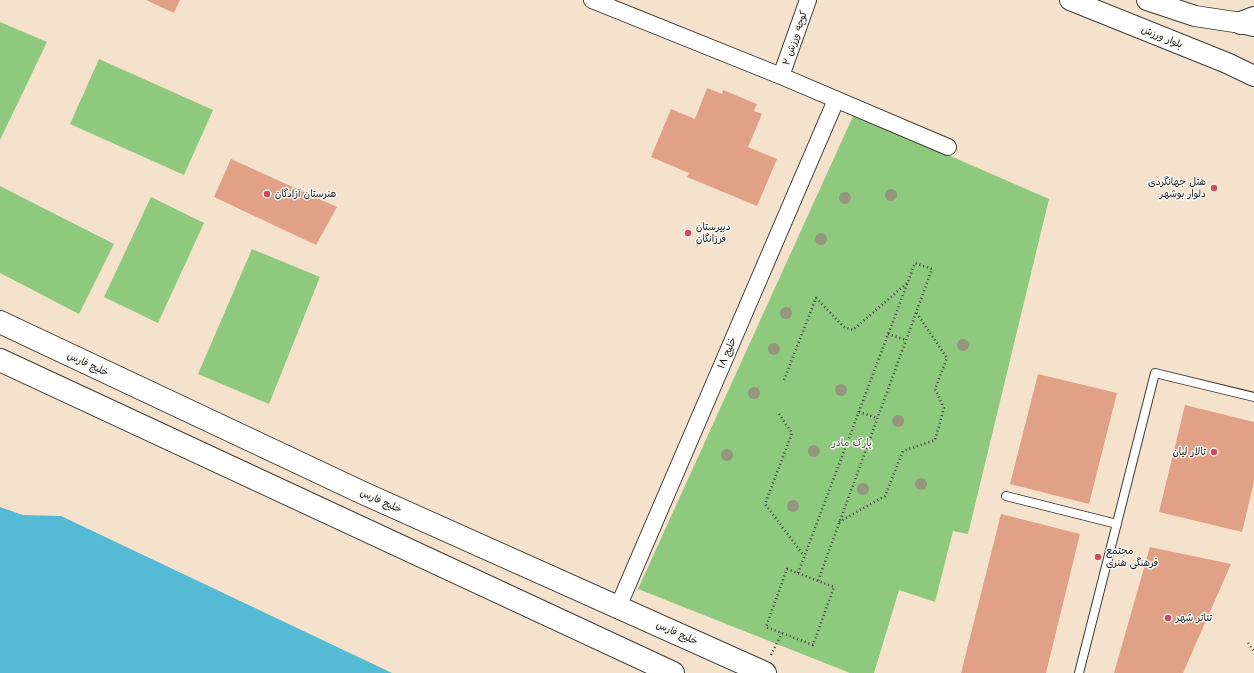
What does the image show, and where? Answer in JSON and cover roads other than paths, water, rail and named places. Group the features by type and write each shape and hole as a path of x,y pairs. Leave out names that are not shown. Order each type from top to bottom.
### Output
{"main road":[{"name":"خلیج فارس","path":"0,322 363,494 765,673"},
{"path":"0,360 673,673"}],"street":[{"path":"592,0 782,76 948,147"},
{"name":"کوچه ورزش ۲","path":"782,76 808,0"},
{"name":"بلوار ورزش","path":"1070,0 1254,76"},
{"path":"1147,0 1195,16 1250,22"},
{"name":"خلیج ۱۸","path":"618,607 836,100"}],"lane":[{"path":"1079,673 1155,373 1254,397"},
{"path":"1006,496 1117,524"}],"water":[{"path":"0,507 23,515 61,516 392,673 0,673"}],"place":[{"name":"هتل جهانگردی دلوار بوشهر","path":"1214,188"},
{"name":"هنرستان آزادگان","path":"267,194"},
{"name":"دبیرستان فرزانگان","path":"688,233"},
{"name":"تالار لیان","path":"1214,452"},
{"name":"مجتمع فرهنگی هنری","path":"1098,557"},
{"name":"تئاتر شهر","path":"1168,618"}],"park label":[{"name":"پارک مادر","path":"852,443"}]}
